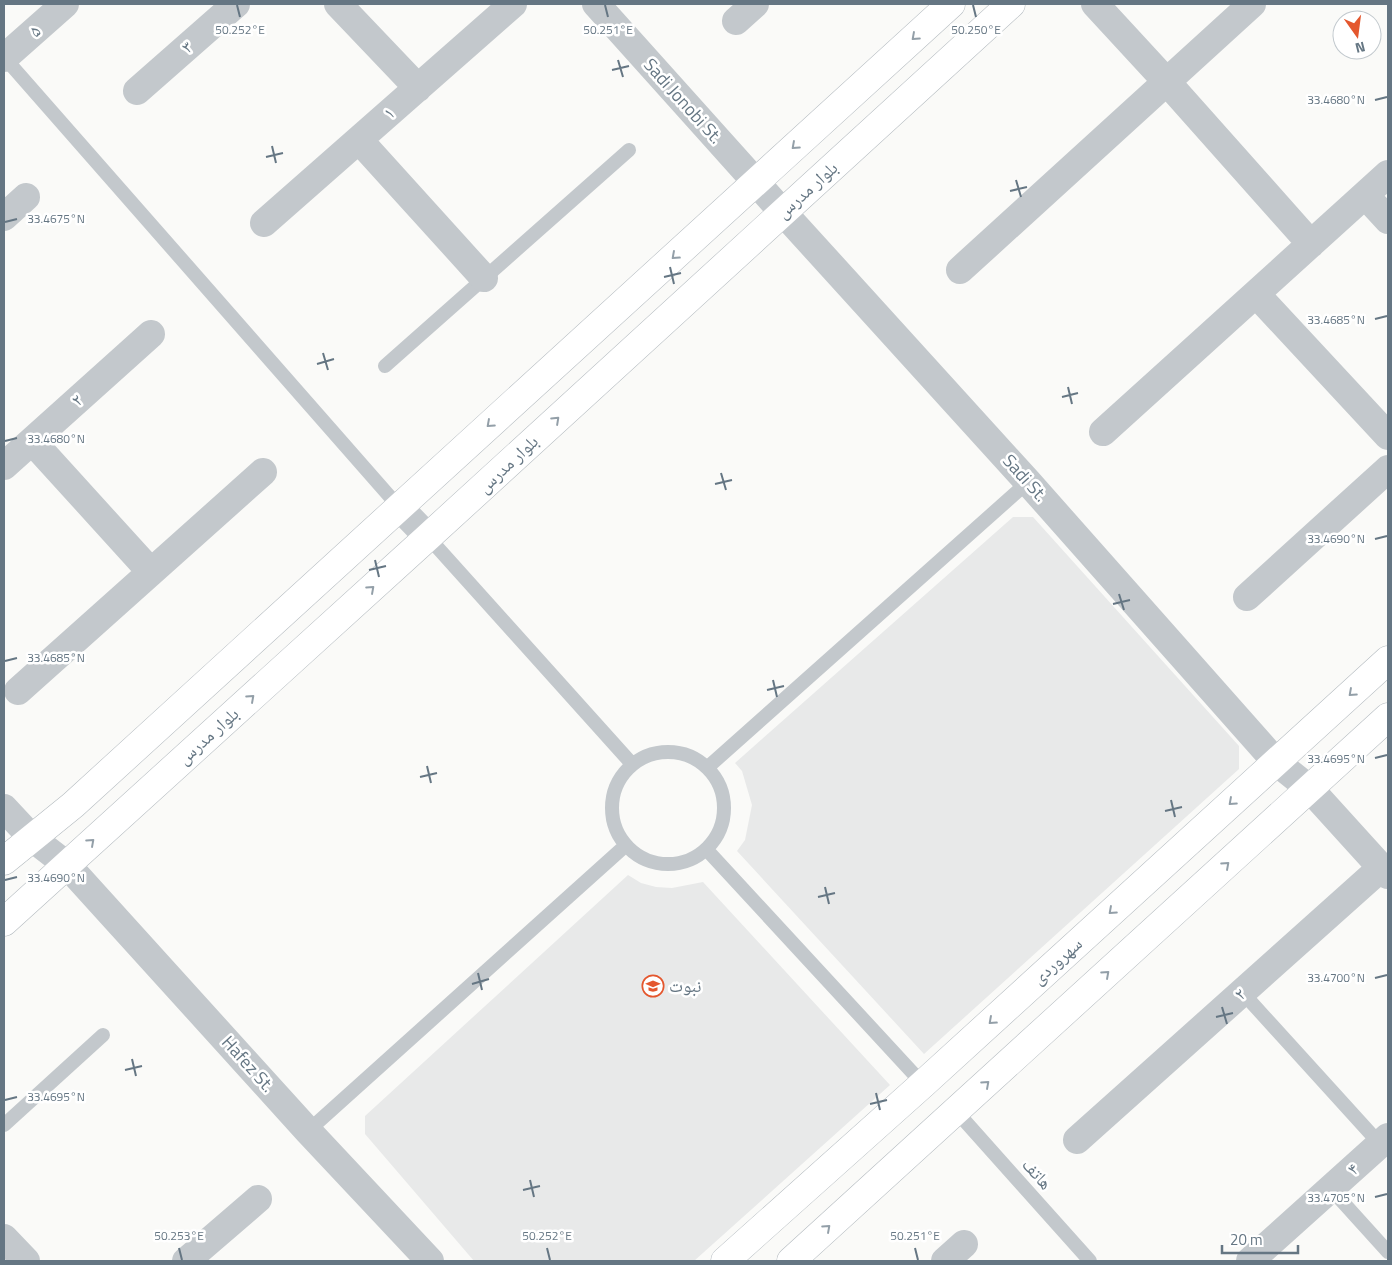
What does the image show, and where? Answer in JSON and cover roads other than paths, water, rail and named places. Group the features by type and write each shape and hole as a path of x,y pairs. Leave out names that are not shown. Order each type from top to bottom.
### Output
{"street":[{"name":"۵","path":"4,58 65,4"},
{"name":"۳","path":"138,91 236,4"},
{"path":"338,4 418,88"},
{"name":"۱","path":"264,223 513,4"},
{"name":"Sadi Jonobi St.","path":"596,4 770,197"},
{"name":"بلوار مدرس","path":"4,922 428,538 770,197 952,4"},
{"name":"بلوار مدرس","path":"4,861 73,805 399,507 770,197 1011,4"},
{"path":"1095,4 1311,244"},
{"path":"960,270 1252,4"},
{"path":"359,140 484,278"},
{"path":"1103,432 1388,174"},
{"path":"1365,195 1388,220"},
{"path":"4,217 26,197"},
{"name":"Sadi St.","path":"770,197 1028,482 1276,762 1310,789 1385,872"},
{"path":"1256,294 1388,436"},
{"name":"۲","path":"4,466 151,334"},
{"path":"32,441 151,572"},
{"path":"1246,597 1388,469"},
{"path":"18,691 263,472"},
{"path":"399,507 428,538"},
{"name":"سهروردی","path":"725,1261 923,1084 1388,660"},
{"path":"791,1261 1388,717"},
{"name":"Hafez St.","path":"4,808 32,838 67,865 430,1261"},
{"name":"۲","path":"1077,1140 1242,992 1385,872"},
{"name":"۴","path":"1250,1261 1384,1141"},
{"path":"186,1261 258,1199"},
{"path":"4,1238 26,1261"}],"lane":[{"path":"4,58 399,507"},
{"path":"385,366 630,150"},
{"path":"708,768 1028,482"},
{"path":"428,538 632,764"},
{"path":"657,753 684,754 708,768 723,794 723,824 707,850 680,864 650,863 625,846 612,819 615,789 632,764 657,753"},
{"path":"308,1130 625,846"},
{"path":"707,850 923,1084"},
{"path":"1242,992 1384,1141"},
{"path":"4,1125 103,1035"},
{"name":"هاتف","path":"956,1111 1090,1261"},
{"path":"1331,1189 1388,1252"}],"place":[{"name":"نبوت","path":"653,986"}]}
